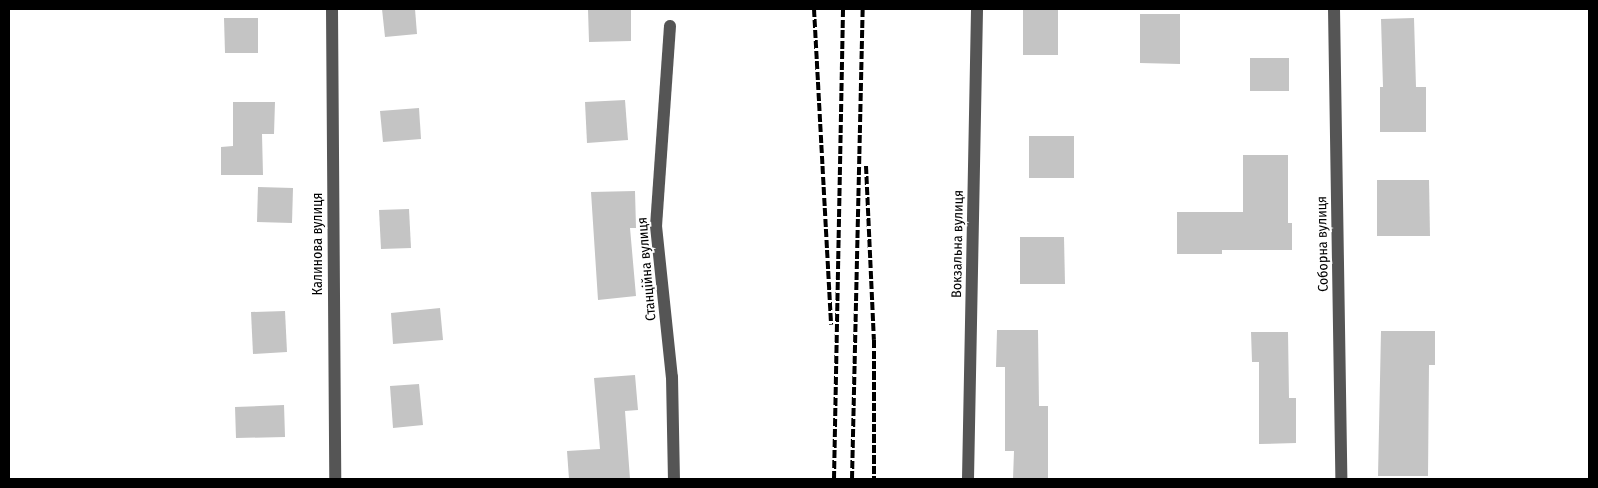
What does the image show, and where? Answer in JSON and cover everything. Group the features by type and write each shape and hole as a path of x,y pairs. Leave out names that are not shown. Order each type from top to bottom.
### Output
{"street":[{"name":"Калинова вулиця","path":"332,9 335,479"},
{"name":"Вокзальна вулиця","path":"968,479 977,9"},
{"name":"Соборна вулиця","path":"1334,9 1341,479"},
{"name":"Станційна вулиця","path":"670,26 656,226 672,377 674,479"}],"building":[{"path":"382,9 415,9 417,34 385,37"},
{"path":"588,9 631,9 631,41 589,42"},
{"path":"1023,9 1058,9 1058,55 1023,55"},
{"path":"1140,14 1180,14 1180,64 1140,63"},
{"path":"224,18 258,18 258,53 225,53"},
{"path":"1414,18 1416,87 1426,87 1426,132 1380,132 1380,87 1383,87 1381,19"},
{"path":"1250,58 1289,58 1289,91 1250,91"},
{"path":"625,100 628,140 587,143 585,102"},
{"path":"233,102 275,102 274,134 262,134 263,175 221,175 221,147 233,146"},
{"path":"419,108 421,139 383,142 380,111"},
{"path":"1029,136 1074,136 1074,178 1029,178"},
{"path":"1243,155 1288,155 1288,223 1292,223 1292,250 1222,250 1222,254 1177,254 1177,212 1243,212"},
{"path":"1377,180 1429,180 1430,236 1377,236"},
{"path":"258,187 293,188 292,223 257,222"},
{"path":"635,191 636,228 630,228 636,296 598,300 591,192"},
{"path":"409,209 411,248 381,249 379,210"},
{"path":"1020,237 1064,237 1065,284 1020,284"},
{"path":"440,308 443,340 393,344 391,313"},
{"path":"285,311 287,352 253,354 251,312"},
{"path":"997,330 1038,330 1039,406 1048,406 1048,479 1013,479 1014,451 1005,451 1005,367 996,367"},
{"path":"1381,331 1435,331 1435,365 1429,365 1428,476 1378,476"},
{"path":"1251,332 1288,332 1289,398 1296,398 1296,443 1259,444 1259,362 1252,362"},
{"path":"635,375 638,410 625,411 630,479 569,479 567,451 600,449 594,378"},
{"path":"419,384 423,425 393,428 390,386"},
{"path":"284,405 285,437 236,438 235,407"}],"railway":[{"path":"814,9 831,325"},
{"path":"834,479 843,9"},
{"path":"852,479 863,9"},
{"path":"866,166 874,340 874,479"}]}
